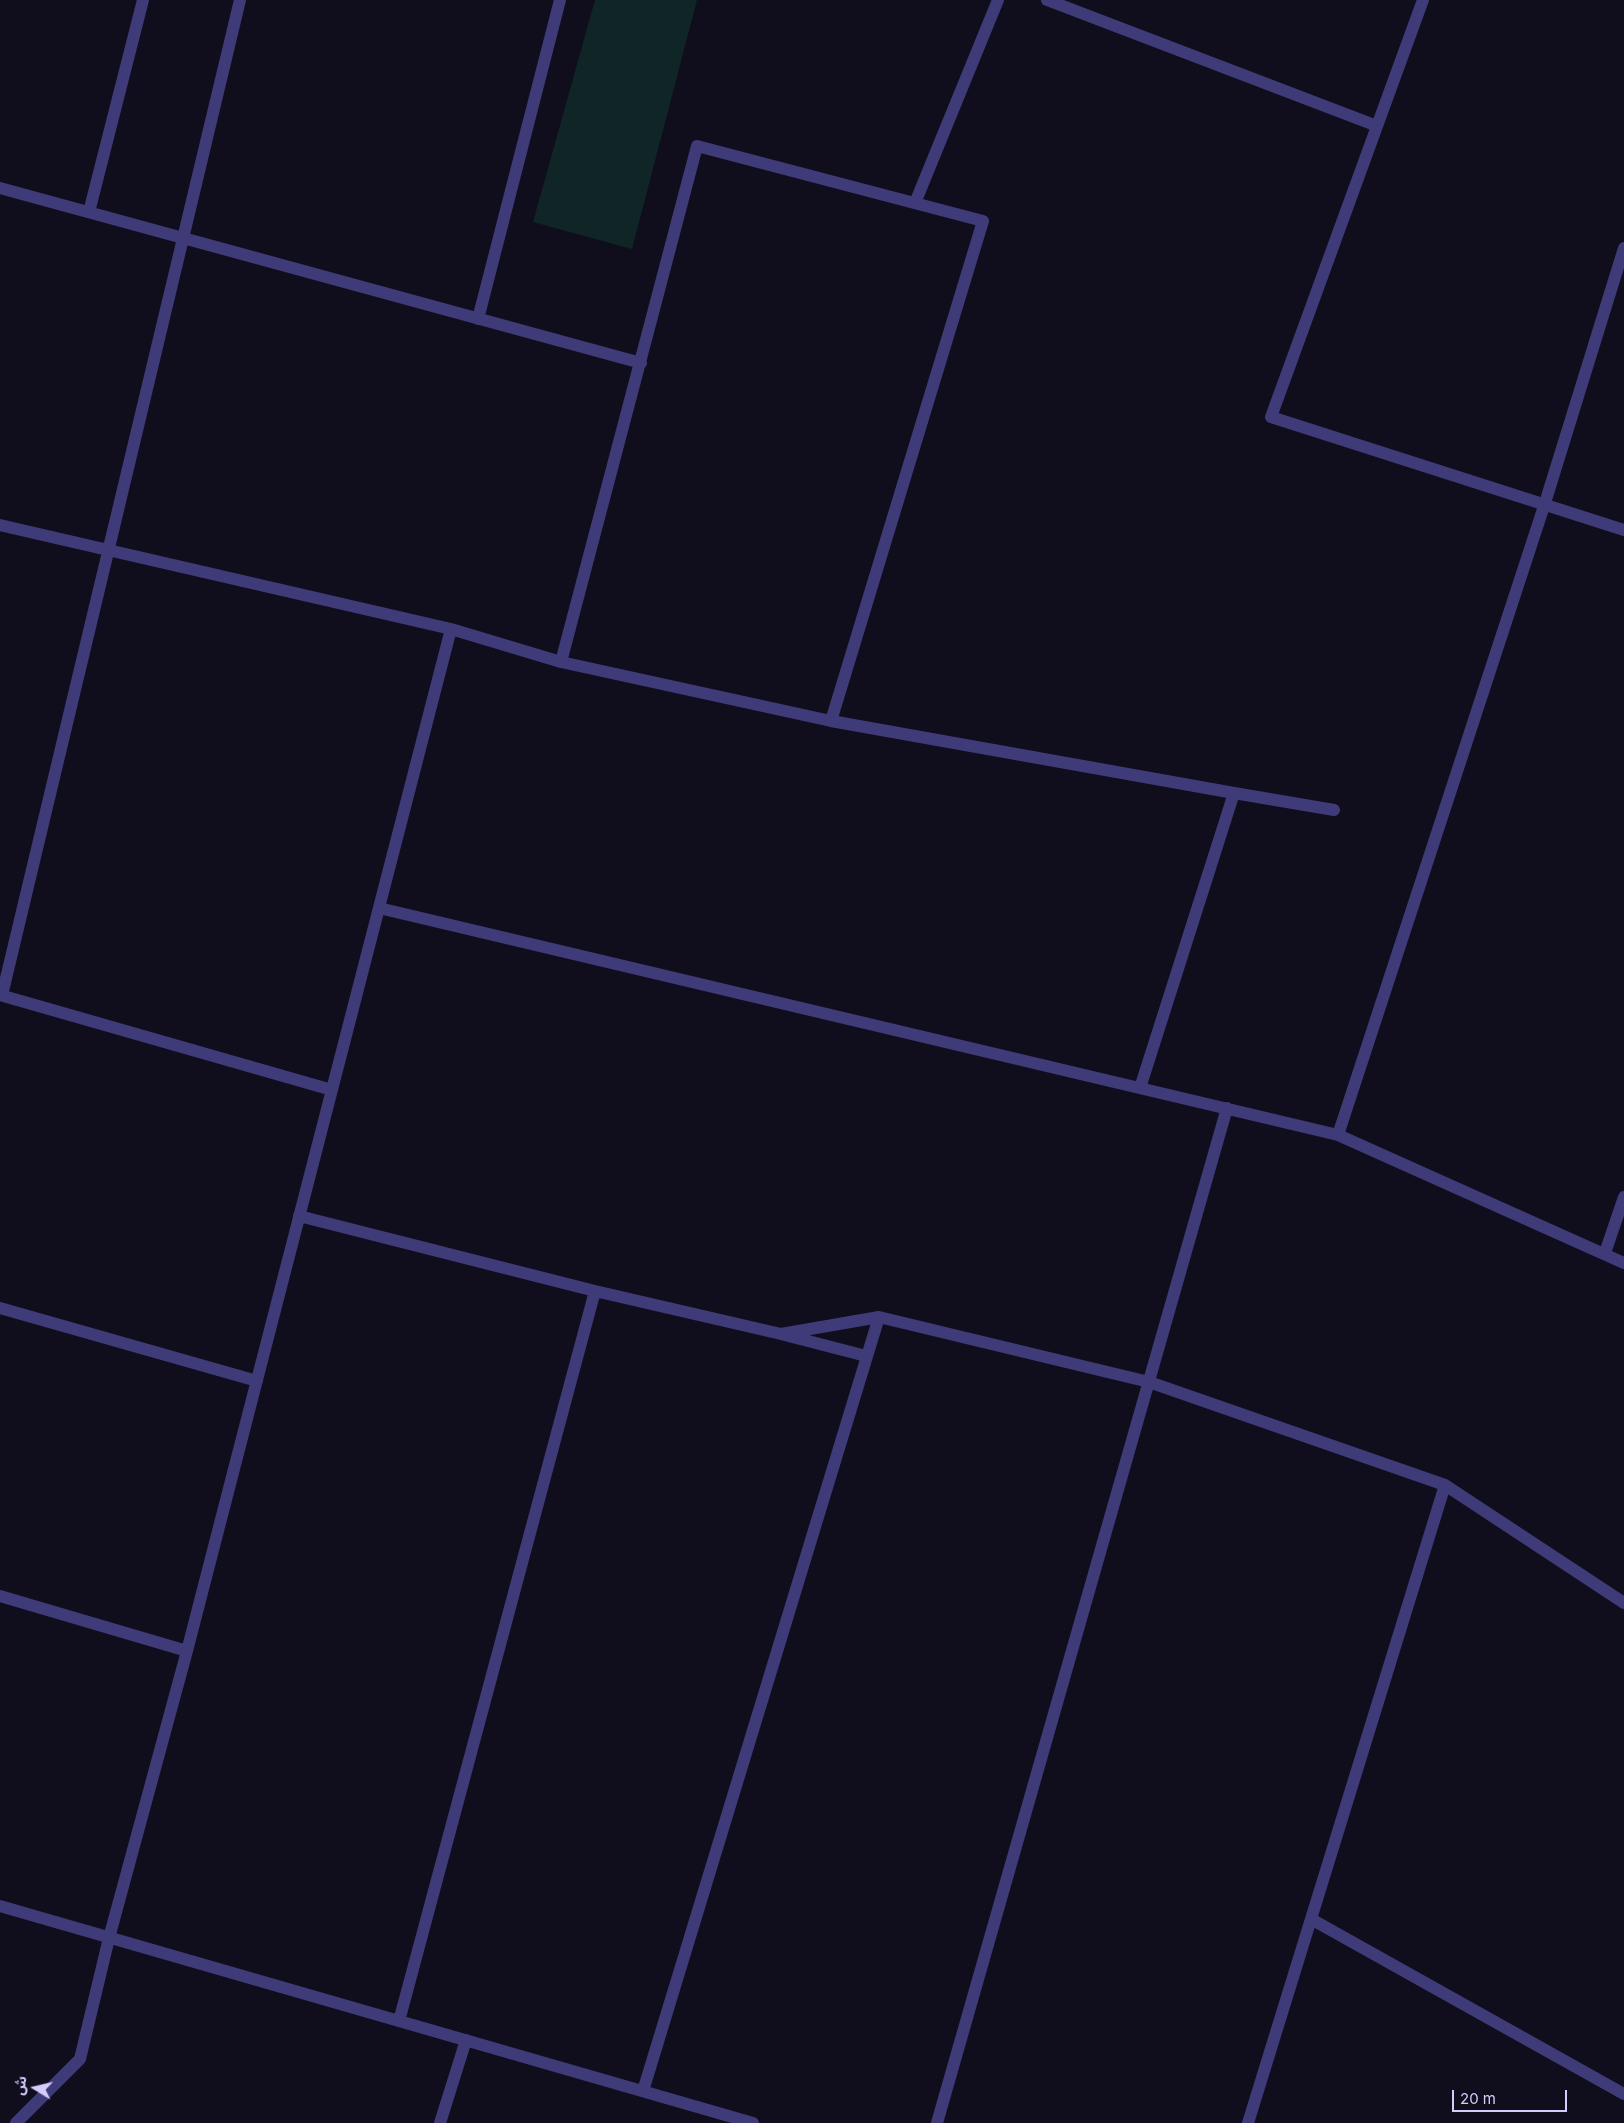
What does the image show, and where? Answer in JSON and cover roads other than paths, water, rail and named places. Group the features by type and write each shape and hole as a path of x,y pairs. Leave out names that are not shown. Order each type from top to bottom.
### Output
{"street":[{"path":"89,212 143,0"},
{"path":"240,0 1,995 332,1090"},
{"path":"478,319 560,0"},
{"path":"915,203 998,0"},
{"path":"1048,0 1377,126"},
{"path":"1423,0 1271,417 1545,503 1624,530"},
{"path":"561,662 697,146 983,222 831,721"},
{"path":"0,188 641,363"},
{"path":"1338,1135 1545,503 1624,248"},
{"path":"0,525 451,629 561,662 831,721 1334,810"},
{"path":"16,2123 80,2059 108,1938 187,1651 451,629"},
{"path":"1140,1088 1234,793"},
{"path":"379,908 1338,1135 1624,1263"},
{"path":"937,2123 1227,1108"},
{"path":"1605,1253 1624,1197"},
{"path":"300,1216 595,1291 781,1334 866,1356"},
{"path":"399,2021 595,1291"},
{"path":"0,1308 257,1381"},
{"path":"643,2091 879,1317"},
{"path":"781,1334 879,1317 1149,1382 1445,1485 1624,1603"},
{"path":"1248,2123 1445,1485"},
{"path":"0,1596 187,1651"},
{"path":"0,1906 753,2123"},
{"path":"1311,1919 1624,2094"},
{"path":"440,2123 466,2040"}]}
